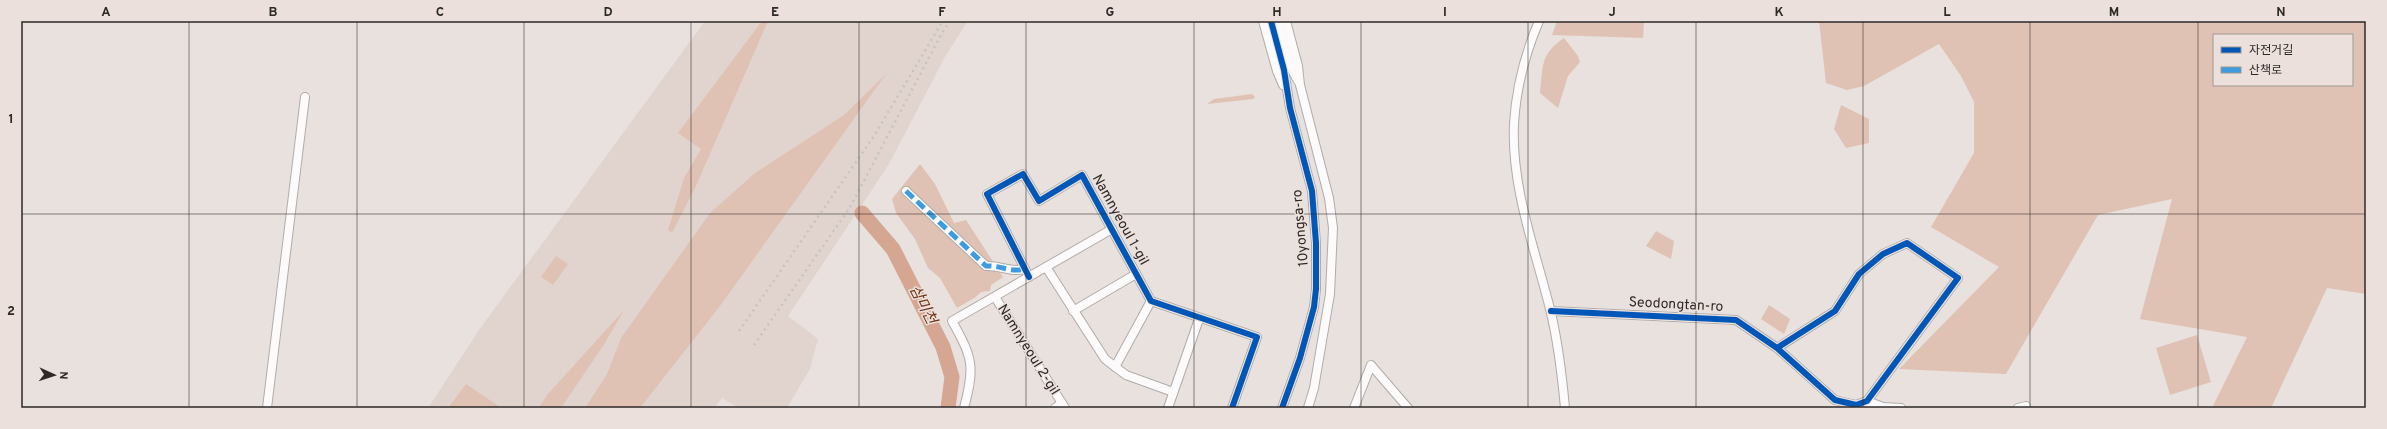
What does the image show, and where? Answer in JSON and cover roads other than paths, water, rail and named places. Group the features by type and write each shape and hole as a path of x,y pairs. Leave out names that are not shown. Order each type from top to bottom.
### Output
{"street":[{"path":"1263,21 1277,71 1285,89"},
{"name":"10yongsa-ro","path":"1271,21 1284,70 1285,89 1312,191 1316,274 1315,301 1309,327 1282,408"},
{"name":"10yongsa-ro","path":"1278,21 1290,68 1300,85"},
{"name":"10yongsa-ro","path":"1286,21 1298,66 1300,85 1329,198 1333,228 1330,294 1314,388 1308,408"},
{"path":"1539,21 1528,49 1519,86 1514,125 1515,156 1526,219 1551,311 1562,377 1565,408"},
{"path":"267,408 305,97"},
{"name":"Namnyeoul 1-gil","path":"1029,277 986,194 1023,174 1039,201 1082,175 1151,301"},
{"path":"906,191 986,266 994,265 1016,272 1025,269"},
{"name":"Namnyeoul 1-gil","path":"964,408 970,388 971,360 952,321 1112,229"},
{"path":"1777,348 1835,311 1859,274 1883,254 1906,244 1958,278 1867,405 1901,408"},
{"path":"1046,267 1105,359 1126,375 1173,392"},
{"name":"Namnyeoul 1-gil","path":"1073,311 1136,274"},
{"name":"Namnyeoul 2-gil","path":"995,297 1060,406"},
{"path":"1116,367 1151,301 1199,319 1257,337 1232,408"},
{"name":"Seodongtan-ro","path":"1551,311 1736,320 1777,348 1835,400 1856,405 1867,405"},
{"path":"1168,408 1199,319"},
{"path":"1354,408 1371,365 1408,408"},
{"path":"2018,408 2026,406 2026,408"}],"waterway":[{"name":"삼미천","path":"862,213 893,249 943,347 952,377 948,408"}],"railway":[{"path":"754,345 849,209 942,33 950,21"},
{"path":"739,331 874,136 941,24"}]}
